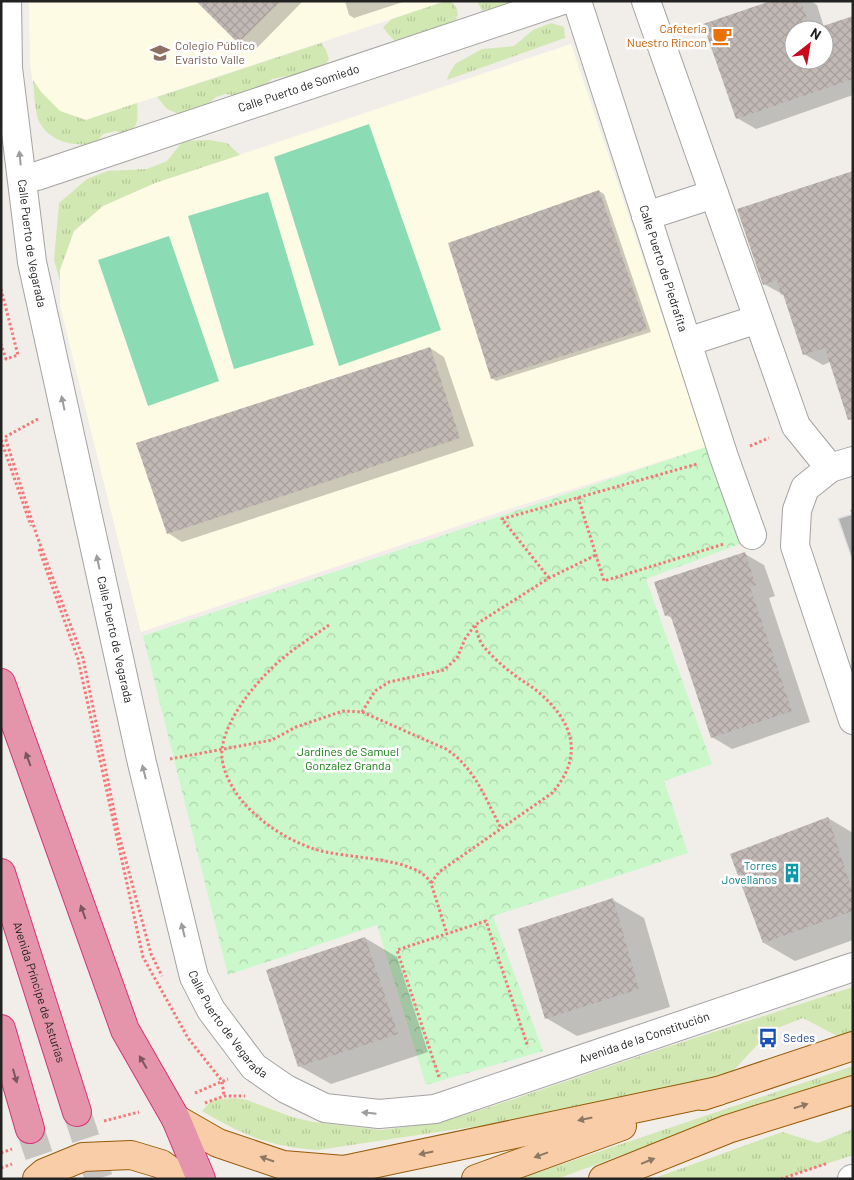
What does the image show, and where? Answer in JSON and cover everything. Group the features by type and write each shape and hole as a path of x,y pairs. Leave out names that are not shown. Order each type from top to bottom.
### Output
{"highway":[{"path":"1,683 125,1030 172,1112 201,1179"},
{"name":"Avenida Príncipe de Asturias","path":"1,874 86,1118"},
{"path":"1,1029 24,1138"}],"main road":[{"path":"476,1179 718,1091 853,1046"},
{"path":"603,1179 728,1129 853,1090"},
{"path":"172,1112 218,1143 282,1165 344,1170 718,1091"},
{"path":"37,1179 44,1173 84,1157 131,1155 161,1164 182,1179"}],"street":[{"name":"Calle Puerto de Vegarada","path":"7,1 8,68 32,262 142,764 194,977 211,1010 254,1067 286,1089 325,1108 380,1114 442,1107"},
{"name":"Calle Puerto de Somiedo","path":"37,176 560,1"},
{"name":"Calle Puerto de Piedrafita","path":"577,1 724,457 752,535"},
{"path":"646,1 796,426 842,465 805,488 798,510 795,546 853,720"},
{"path":"646,216 714,194"},
{"path":"687,342 758,319"},
{"name":"Avenida de la Constitución","path":"442,1107 853,967"}],"path":[{"path":"1,289 18,355 6,359 1,344"},
{"path":"38,410 39,418 5,437 37,536 83,658 120,835 151,954 163,979"},
{"path":"549,578 502,519 724,457 796,426"},
{"path":"1,440 78,660 143,957 188,1038 222,1082 224,1096"},
{"path":"578,497 604,580 752,535"},
{"path":"362,712 375,691 389,682 444,670 457,658 475,626 549,578 596,555"},
{"path":"329,625 283,658 261,680 241,705 227,730 222,749 224,765 231,787 253,814 282,834 319,851 368,858 419,870 427,876 431,883 446,934"},
{"path":"431,883 439,872 552,793 561,782 572,754 572,740 552,704 501,664 482,645 475,626"},
{"path":"168,759 272,740 296,727 343,711 362,712 446,749 457,757 471,771 501,828"},
{"path":"442,1107 397,950 486,921 530,1053"},
{"path":"192,1036 198,1043"},
{"path":"86,1118 172,1112 229,1079 223,1072"},
{"path":"1,1153 24,1138"},
{"path":"781,1179 846,1173"}],"shaded area":[{"name":"Colegio Público Evaristo Valle","path":"29,1 446,1 86,120 60,111 33,84 30,63"},
{"path":"571,44 706,447 509,509 141,632 60,306 60,270 74,231 103,206 155,183"},
{"path":"853,513 853,563 837,518"}],"green space":[{"path":"451,1 456,7 458,14 455,22 434,31 423,31 398,44 383,27 392,19"},
{"path":"477,1 529,1 503,4 497,11 488,14 482,11"},
{"path":"551,23 564,27 565,38 447,80 455,64 482,49 514,46 533,30"},
{"path":"321,43 329,59 318,77 300,79 287,76 272,79 259,91 240,96 226,94 216,97 207,105 183,116 167,109 157,97"},
{"path":"33,80 42,93 60,111 86,120 137,103 135,125 126,136 116,131 103,134 96,143 72,144 57,139 45,130 38,120"},
{"path":"369,124 441,330 339,366 274,157"},
{"path":"209,140 227,143 240,155 155,183 103,206 74,231 60,270 60,282 54,260 59,203 87,179 108,171 147,169 167,161 183,141"},
{"path":"268,192 314,345 234,369 188,216"},
{"path":"169,236 219,381 148,406 98,260"},
{"name":"Jardines de Samuel Gonzalez Granda","path":"706,447 740,544 646,579 712,764 664,781 688,853 493,916 543,1051 426,1085 377,925 228,975 143,636"},
{"path":"853,987 853,1034 839,1037 803,1018 757,1036 759,1043 733,1071 695,1083 558,1114 318,1150 285,1146 257,1138 231,1127 202,1111 212,1100 235,1098 247,1100 292,1117 313,1122 381,1130 441,1122"},
{"path":"853,1066 853,1074 665,1139 557,1179 518,1179"},
{"path":"853,1129 853,1155 781,1179 652,1179 782,1132 818,1143"}],"building":[{"path":"196,1 281,1 238,43"},
{"path":"771,1 801,1 808,20 784,20 784,70 834,70 834,22 853,16 853,79 736,119 703,24"},
{"path":"853,171 853,419 848,420 825,348 803,355 777,280 763,285 737,209"},
{"path":"599,190 647,329 491,379 448,243"},
{"path":"430,347 460,438 167,534 136,443"},
{"path":"745,552 756,585 750,587 792,711 711,738 670,614 665,616 654,582"},
{"name":"Torres Jovellanos","path":"828,817 853,893 853,911 763,943 730,854"},
{"path":"613,898 639,989 545,1019 518,929"},
{"path":"365,937 398,1034 298,1067 266,970"}],"tunnel":[{"path":"77,1112 99,1179"},
{"path":"30,1129 47,1179"}],"place":[{"name":"Cafeteria Nuestro Rincon","path":"722,36"},
{"name":"Colegio Público Evaristo Valle","path":"160,53"},
{"name":"Torres Jovellanos","path":"792,873"},
{"name":"Sedes","path":"768,1038"}]}
